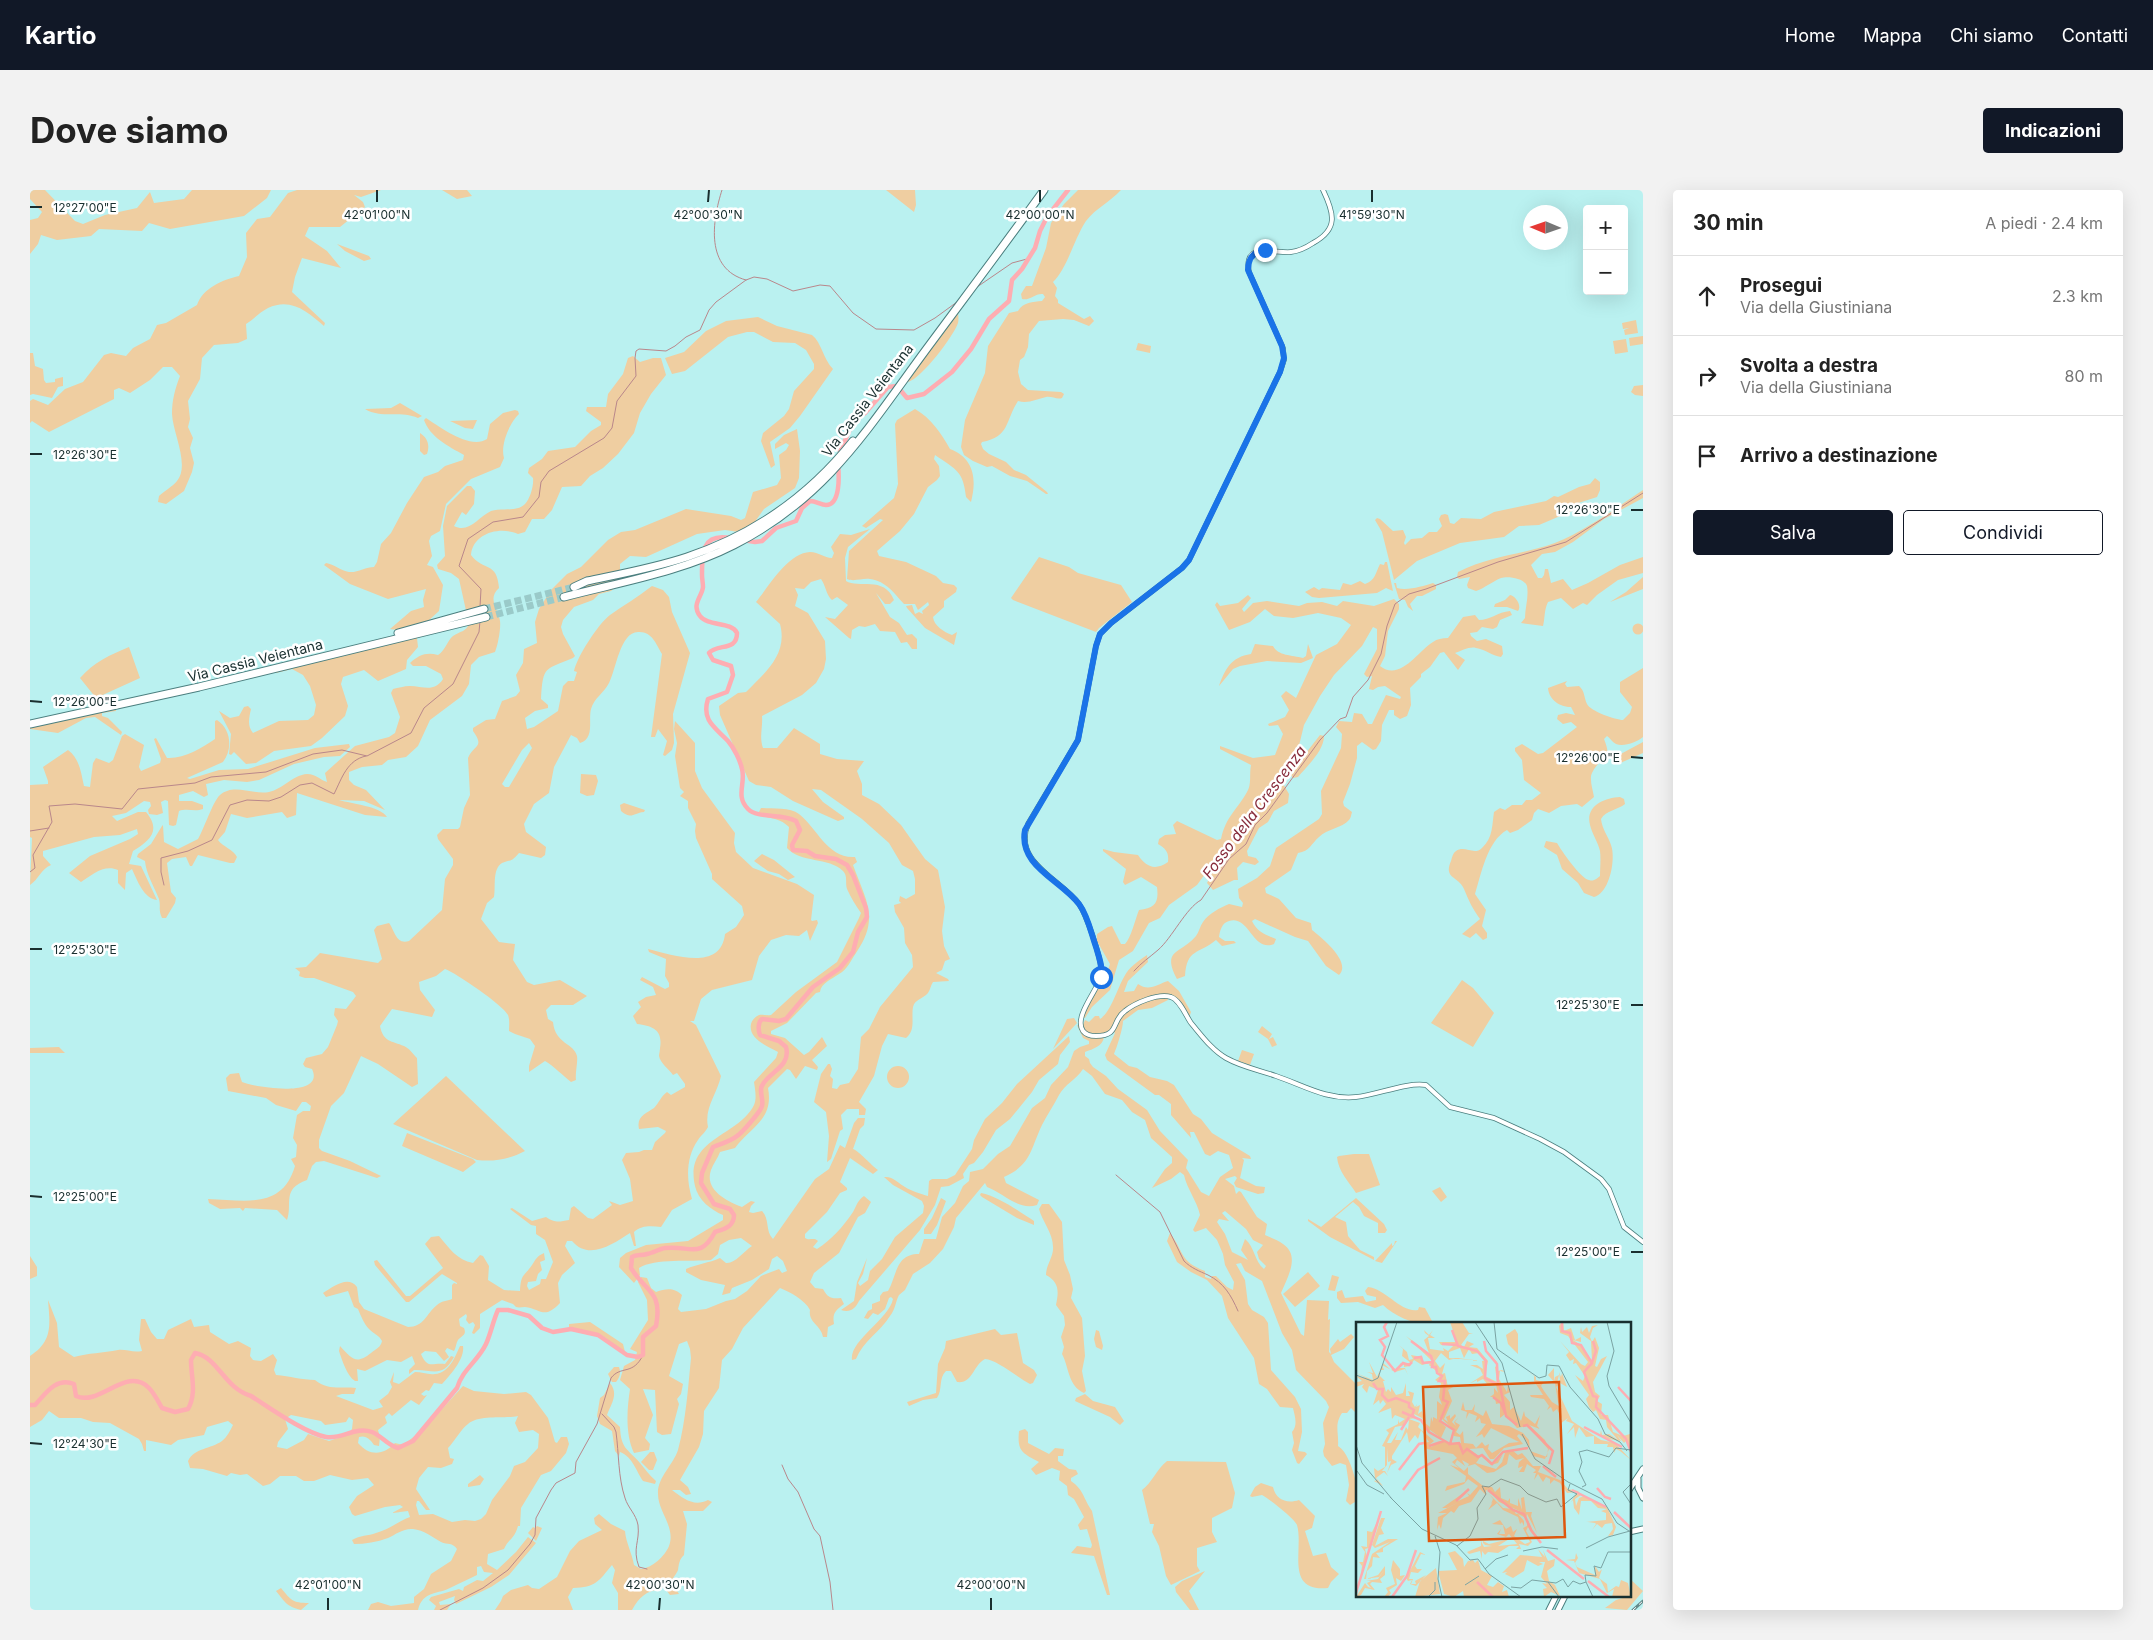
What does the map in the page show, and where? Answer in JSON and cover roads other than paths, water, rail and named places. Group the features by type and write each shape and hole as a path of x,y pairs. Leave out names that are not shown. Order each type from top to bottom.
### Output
{"highway":[{"name":"Via Cassia Veientana","path":"564,597 694,562 727,548 773,523 807,497 838,467 1040,190"},
{"path":"986,266 1044,190"},
{"name":"Via Cassia Veientana","path":"574,587 587,581 678,560 710,548 756,526 787,506 837,460 908,372"},
{"name":"Via Cassia Veientana","path":"390,637 484,609"},
{"name":"Via Cassia Veientana","path":"30,722 198,684 390,637 486,617"}],"main road":[{"path":"1630,1490 1643,1469"},
{"path":"1639,1476 1638,1485 1642,1496"},
{"path":"1630,1491 1634,1491 1642,1496"},
{"path":"1630,1532 1643,1529"},
{"path":"1558,1610 1564,1598"}],"street":[{"path":"1322,190 1332,214 1331,224 1326,234 1314,243 1294,252 1259,251 1252,255 1248,261 1248,272 1283,350 1284,360 1280,372 1189,560 1182,568 1111,623 1099,637 1079,737 1025,830 1025,846 1031,859 1077,902 1091,931 1102,974 1081,1016 1080,1024 1086,1034 1107,1035 1112,1032 1119,1016 1126,1010 1155,998 1170,997 1178,1003 1207,1042 1224,1057 1318,1093 1333,1097 1353,1098 1427,1085 1450,1107 1494,1118 1532,1136 1565,1153 1601,1179 1609,1189 1622,1225 1628,1232 1643,1242"}],"waterway":[{"path":"722,190 718,202 714,229 718,255 724,266 733,274 746,280"},
{"path":"840,452 853,422 865,413 888,387 897,386 907,398 924,394 952,372 971,349 989,319 1009,301 1012,280 1022,269 1035,248 1047,217 1068,190"},
{"path":"977,287 1012,263 1027,259"},
{"path":"480,607 481,589 459,566 468,539 493,522 523,517 539,497 541,482 549,471 604,438 612,428 617,401 636,376 636,351 639,349 666,351 700,330 709,310 716,302 746,280 754,277 767,279 793,291 820,285 830,286 853,313 876,329 914,330 957,302"},
{"path":"743,540 762,541 776,528 796,521 802,508 810,501 824,505 831,504 837,495 838,464"},
{"name":"Fosso della Crescenza","path":"1134,971 1163,945 1190,909 1201,900 1229,859 1246,844 1255,825 1267,813 1320,740 1340,719 1346,717 1353,697 1368,680 1381,654 1387,626 1395,604 1409,594 1498,562 1566,542 1643,493"},
{"path":"30,1405 35,1405 47,1391 57,1384 68,1382 74,1384 76,1396 85,1398 94,1396 122,1383 132,1381 140,1382 149,1388 162,1408 175,1412 188,1409 193,1391 191,1360 195,1353 210,1360 227,1380 242,1392 308,1431 326,1437 338,1437 360,1431 372,1432 398,1448 413,1441 457,1388 459,1382 486,1344 498,1310 508,1310 529,1316 542,1328 553,1332 571,1329 598,1335 627,1355 638,1357 643,1355 643,1337 656,1326 657,1305 651,1292 631,1268 632,1257 665,1248 699,1249 710,1241 715,1232 730,1225 734,1215 730,1209 714,1204 701,1183 702,1173 713,1147 729,1141 747,1127 762,1106 761,1092 766,1079 786,1059 786,1047 779,1041 760,1035 760,1022 762,1019 779,1021 786,1019 813,987 840,968 853,952 858,932 867,917 866,908 847,865 836,859 815,856 807,851 793,850 792,845 800,830 796,821 784,817 758,814 748,809 742,799 743,774 735,751 708,719 706,713 708,699 727,692 733,675 731,666 713,660 709,653 712,650 734,643 737,633 730,627 708,622 698,612 697,604 703,587 702,559 703,552 709,542 721,537 730,538"},
{"path":"30,872 35,868 33,855 52,822 49,806 75,804 122,809 138,789 195,783 211,777 266,772 313,754 342,750 367,756 411,733 424,708 453,684 479,632 480,621"},
{"path":"164,885 161,872 161,858 188,851 212,840 230,805 247,800 269,801 281,797 300,785 312,783 334,794 343,776 354,761 366,756"},
{"path":"30,831 49,828"},
{"path":"1116,1175 1160,1212 1184,1261 1223,1286 1238,1311"},
{"path":"440,1610 483,1588 508,1570 530,1544 535,1535 536,1518 551,1490 556,1483 575,1473 576,1462 597,1424 611,1378 615,1374 635,1366 643,1355"},
{"path":"602,1414 616,1432 623,1490 626,1502 638,1525 637,1560 639,1567 647,1569"},
{"path":"782,1465 788,1479 798,1492 814,1529 820,1536 830,1582 833,1610"}],"tunnel":[{"path":"484,609 574,587"},
{"path":"486,617 564,597"}],"railway":[{"path":"1633,1610 1643,1601"}]}
